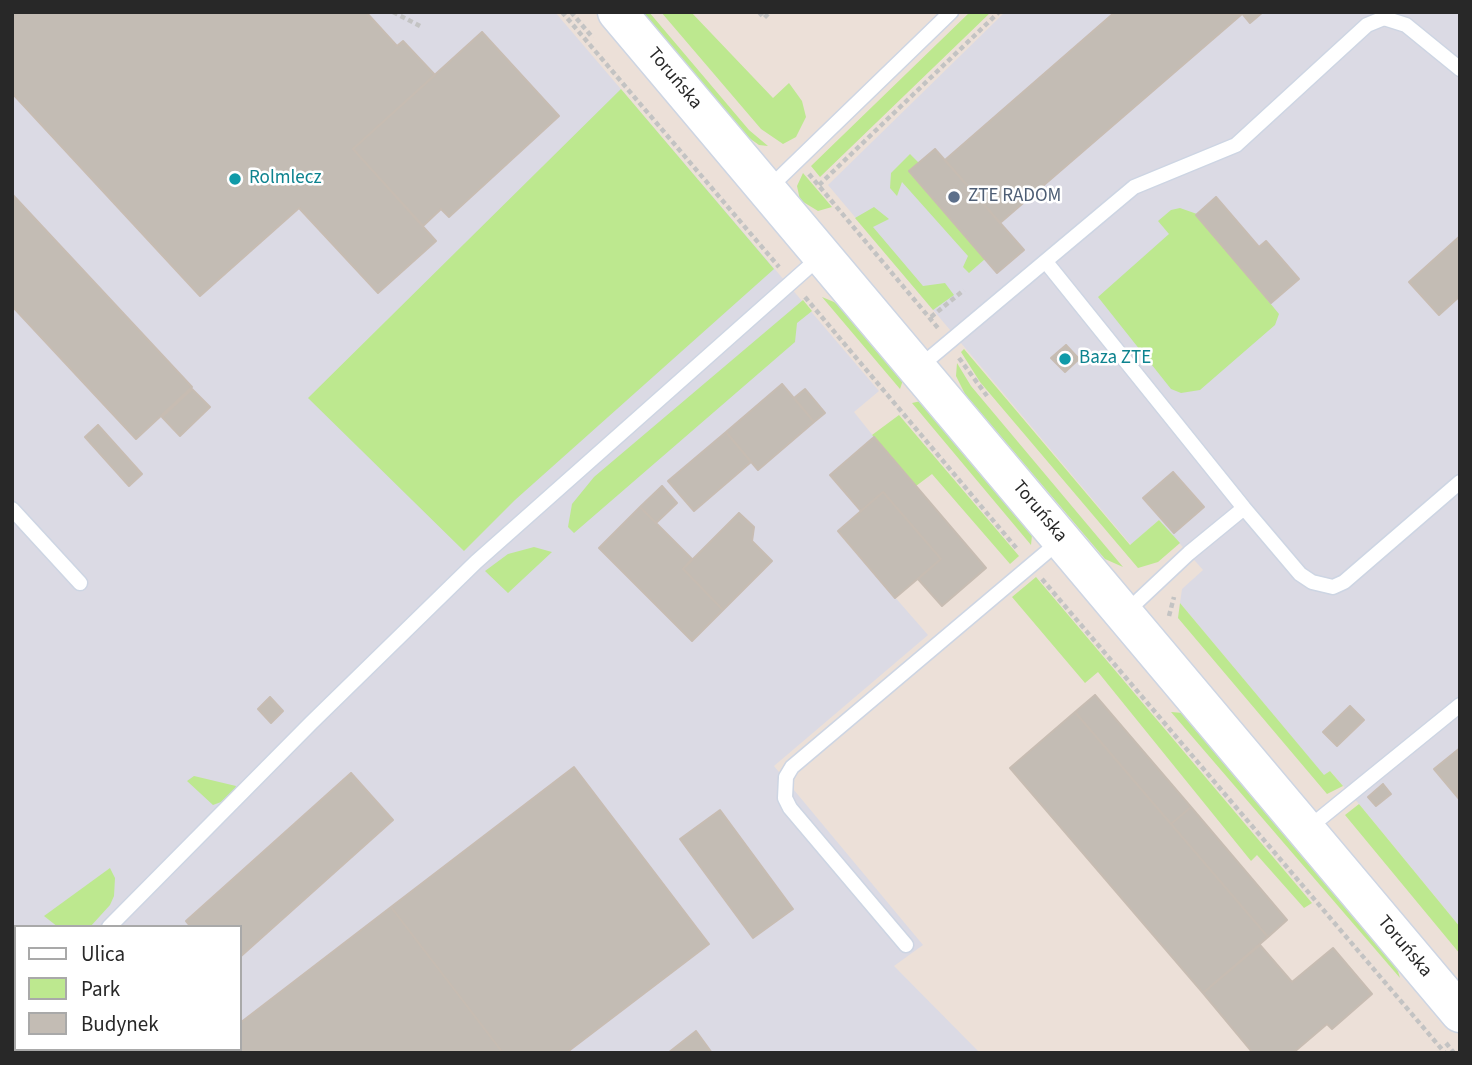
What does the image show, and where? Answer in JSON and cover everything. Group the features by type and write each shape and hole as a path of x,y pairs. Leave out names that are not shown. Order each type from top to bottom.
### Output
{"street":[{"name":"Toruńska","path":"617,12 1460,1013"}],"lane":[{"path":"768,190 951,12"},
{"path":"918,368 1135,187 1236,145 1367,25 1376,20 1393,19 1406,25 1460,69"},
{"path":"112,925 311,723 476,562 822,255"},
{"path":"1046,262 1300,575 1322,587 1333,587 1344,582 1460,482"},
{"path":"1124,614 1189,553 1244,508"},
{"path":"12,509 80,583"},
{"path":"906,945 790,808 786,799 786,777 792,767 1030,564 1062,540"},
{"path":"1306,830 1460,705"}],"path":[{"path":"393,12 420,26"},
{"path":"562,12 1445,1053"},
{"path":"759,12 764,18 770,12"},
{"path":"819,185 999,12"},
{"path":"930,317 964,290"}],"shaded area":[{"path":"12,12 555,12 879,391 854,412 874,437 830,475 861,511 838,532 928,635 774,766 923,945 894,966 980,1053 12,1053"},
{"path":"1005,12 1460,12 1460,927 1330,771 1324,776 1180,603 1182,589 1203,570 1159,520 1131,545 828,185"}],"green space":[{"path":"642,12 649,12 749,130 768,146 759,145 745,135"},
{"path":"661,12 691,12 773,98 789,83 802,101 806,117 796,137 783,144 761,129"},
{"path":"970,12 991,12 820,177 811,166"},
{"path":"621,89 774,269 515,500 464,551 308,398"},
{"path":"910,154 919,163 909,172 985,259 969,273 963,267 968,256 902,182 897,196 890,188 891,173"},
{"path":"803,173 832,207 818,211 800,200 797,186"},
{"path":"874,207 889,219 873,227 923,286 945,283 954,295 933,310 855,218"},
{"path":"1180,208 1197,214 1279,314 1275,325 1200,390 1181,393 1171,389 1098,297 1169,234 1158,221 1171,210"},
{"path":"822,297 844,310 903,380 900,389"},
{"path":"803,300 812,311 797,323 795,342 574,533 568,527 572,504 594,477"},
{"path":"964,349 1130,545 1159,520 1180,543 1158,562 1138,568 980,382 961,352"},
{"path":"957,363 971,386 1123,567 1105,559 965,394 956,376"},
{"path":"921,401 1032,535 1031,545 912,403"},
{"path":"899,415 1019,556 1010,564 932,474 916,486 872,435"},
{"path":"534,547 552,552 508,593 485,571 508,554"},
{"path":"1036,577 1312,903 1304,908 1257,855 1251,861 1098,672 1085,683 1012,597"},
{"path":"1180,603 1324,775 1330,771 1343,786 1327,794 1178,618"},
{"path":"1171,712 1183,713 1396,965 1400,978"},
{"path":"194,776 236,786 221,802 213,805 187,781"},
{"path":"1359,804 1460,927 1460,954 1345,815"},
{"path":"110,868 115,878 114,896 110,905 92,925 55,925 44,916"}],"building":[{"name":"Rolmlecz","path":"12,12 366,12 397,46 403,41 435,75 353,149 436,241 378,293 299,208 200,296 12,93"},
{"path":"1115,12 1242,14 1000,223 945,160"},
{"path":"1241,12 1263,12 1250,23"},
{"path":"482,32 559,116 449,217 441,209 423,226 353,149"},
{"name":"ZTE RADOM","path":"935,149 1024,250 997,273 909,171"},
{"path":"12,194 192,387 136,439 12,306"},
{"path":"1216,197 1259,247 1266,241 1299,279 1271,303 1196,215"},
{"path":"1460,236 1460,296 1439,315 1409,282"},
{"name":"Baza ZTE","path":"1066,345 1079,359 1065,372 1051,358"},
{"path":"782,384 814,422 758,470 726,432"},
{"path":"192,389 210,407 180,436 162,417"},
{"path":"805,389 825,413 814,422 794,398"},
{"path":"98,425 142,474 129,486 85,437"},
{"path":"726,432 751,462 694,511 668,481"},
{"path":"874,437 986,568 942,606 918,579 941,559 883,492 861,511 830,475"},
{"path":"1173,472 1204,507 1174,533 1143,498"},
{"path":"662,486 677,503 656,523 640,507"},
{"path":"883,492 941,559 895,598 838,531"},
{"path":"640,507 692,559 683,569 723,610 692,641 599,548"},
{"path":"739,513 754,527 752,541 772,561 723,610 683,569"},
{"path":"1095,695 1191,807 1171,824 1075,712"},
{"path":"270,697 283,711 271,723 258,709"},
{"path":"1350,706 1364,720 1337,746 1323,732"},
{"path":"1075,712 1268,937 1203,993 1010,768"},
{"path":"1460,748 1460,800 1434,769"},
{"path":"574,767 709,944 566,1053 503,1053 391,907"},
{"path":"351,773 393,820 242,955 242,925 189,925 186,921"},
{"path":"1383,784 1391,794 1376,806 1368,797"},
{"path":"1191,807 1287,920 1268,937 1171,824"},
{"path":"720,810 793,909 753,938 680,839"},
{"path":"391,907 503,1053 142,1051 242,1051 242,1021"},
{"path":"1260,945 1292,982 1333,948 1372,994 1332,1029 1327,1024 1293,1053 1253,1053 1203,993"},
{"path":"696,1031 712,1053 668,1053"}],"place":[{"name":"Rolmlecz","path":"235,179"},
{"name":"ZTE RADOM","path":"954,197"},
{"name":"Baza ZTE","path":"1065,359"}]}
